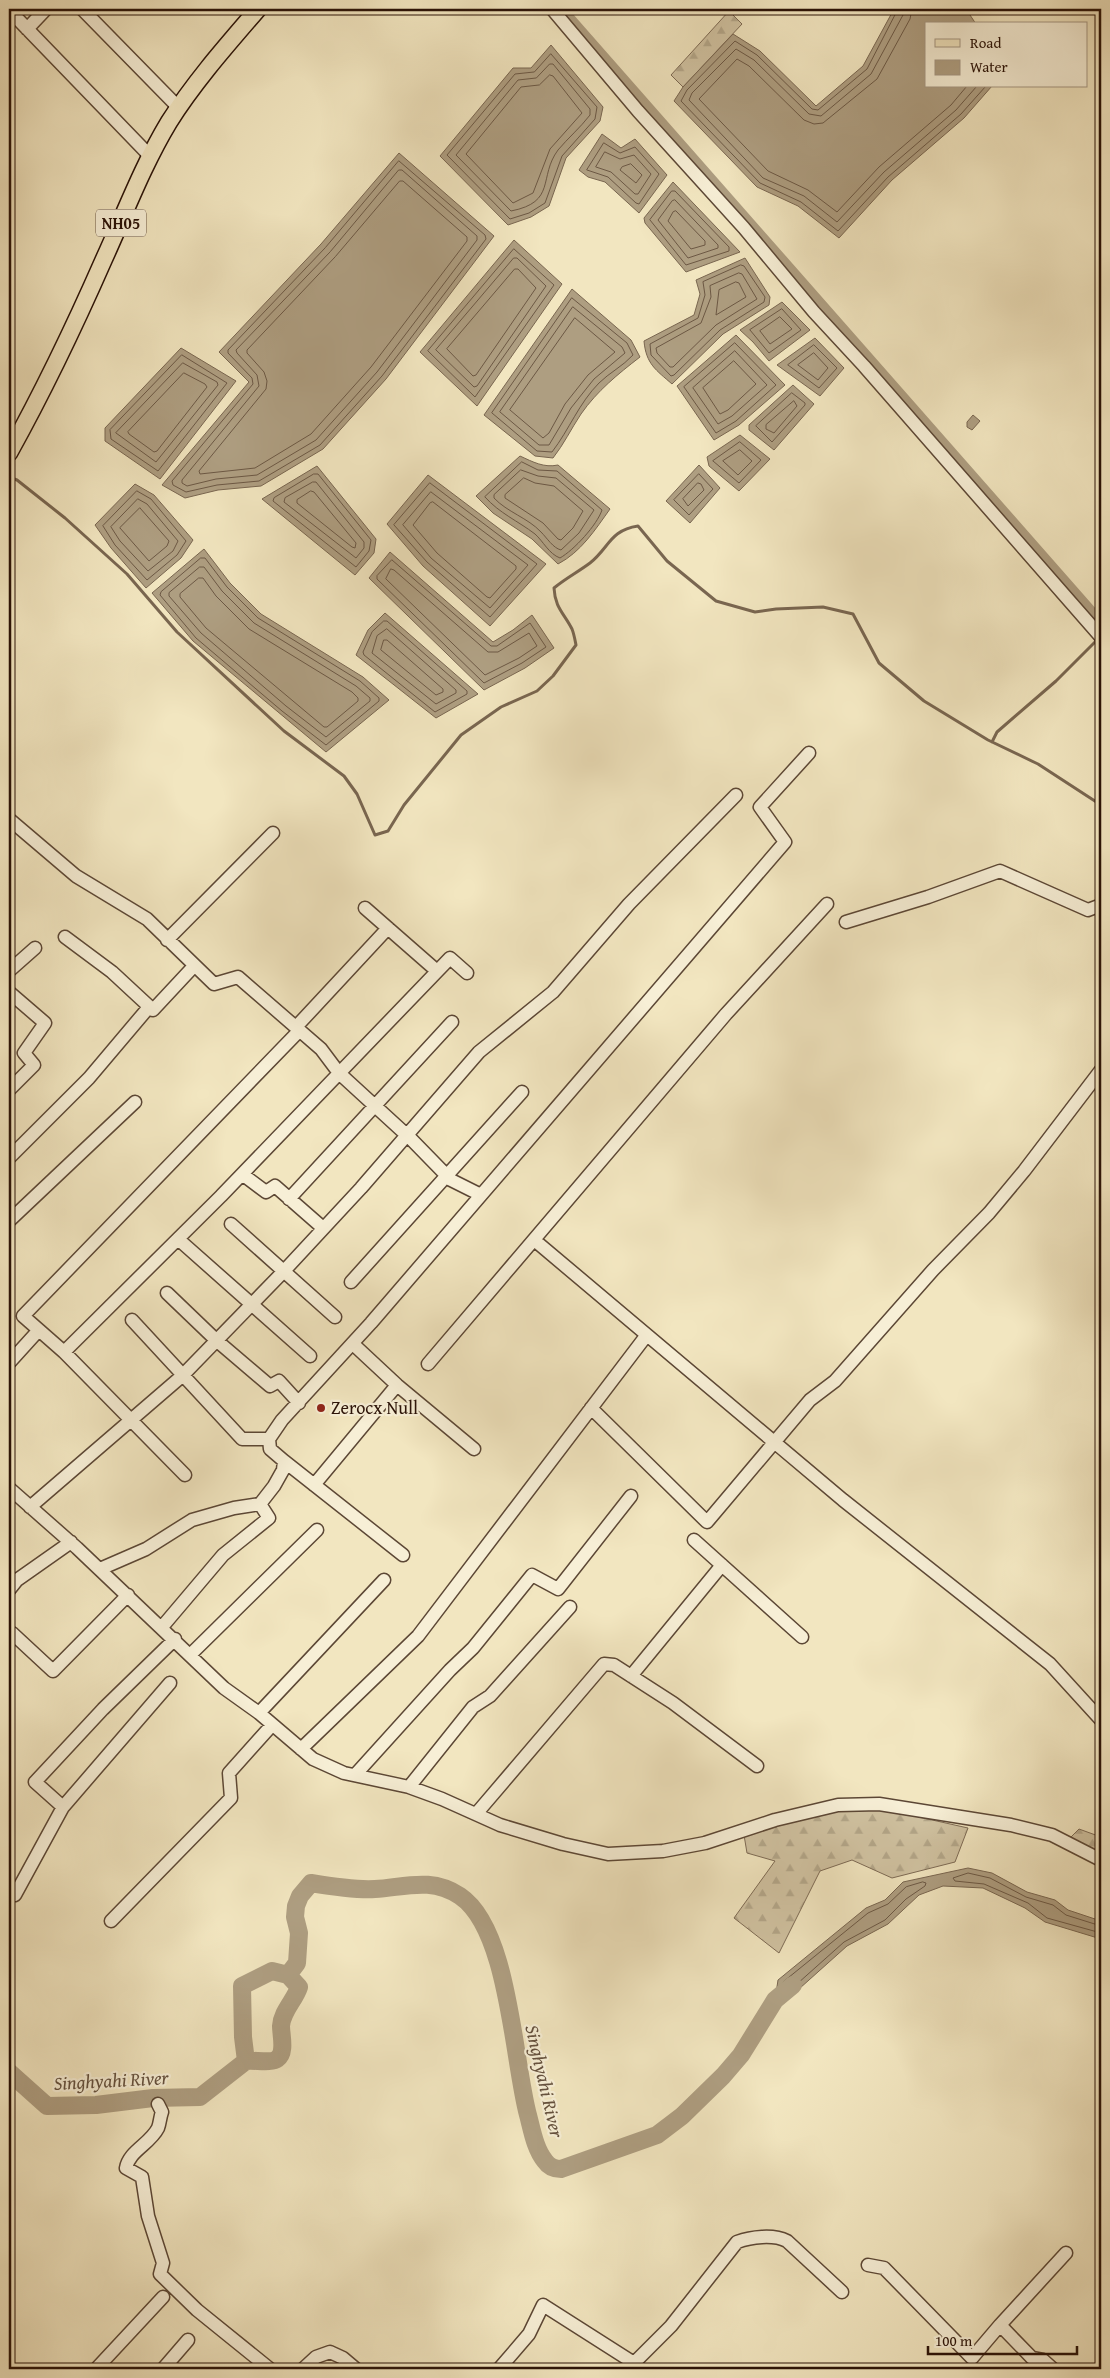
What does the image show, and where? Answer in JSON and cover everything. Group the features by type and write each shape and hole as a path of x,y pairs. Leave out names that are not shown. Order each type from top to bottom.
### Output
{"main road":[{"name":"NH05","path":"9,452 35,407 74,328 150,156 202,74 258,9"}],"street":[{"path":"27,29 46,9"},
{"path":"82,9 179,108"},
{"path":"552,9 638,111 744,228 814,312 864,366 1101,637"},
{"path":"9,10 150,156"},
{"path":"403,1555 270,1449 269,1439 282,1420 353,1344 785,842 760,807 809,753"},
{"path":"30,1507 182,1376 283,1272 408,1136 479,1052 553,992 629,904 736,795"},
{"path":"9,819 76,876 147,920 214,984 238,976 322,1049 339,1073 375,1108 408,1136 446,1175 481,1196"},
{"path":"167,940 273,834"},
{"path":"846,922 928,897 1000,871 1088,910 1101,905"},
{"path":"428,1364 726,1014 827,904"},
{"path":"365,908 438,971"},
{"path":"186,1475 64,1352 23,1316 298,1028 388,928"},
{"path":"65,937 112,972 153,1010 194,966"},
{"path":"9,971 36,948"},
{"path":"64,1352 242,1174 450,958 467,973"},
{"path":"9,992 45,1023 24,1053 34,1065 9,1090"},
{"path":"9,1158 89,1078 150,1007"},
{"path":"289,1200 452,1022"},
{"path":"591,1408 707,1522 810,1400 835,1381 933,1270 989,1213 1024,1171 1101,1070"},
{"path":"351,1282 522,1092"},
{"path":"9,1221 135,1102"},
{"path":"242,1174 266,1192 275,1186 323,1228"},
{"path":"231,1224 334,1317"},
{"path":"178,1239 250,1305 310,1356"},
{"path":"539,1244 773,1442 1050,1664 1101,1720"},
{"path":"167,1293 216,1340 270,1386 279,1381 299,1403"},
{"path":"132,1320 242,1439 269,1439"},
{"path":"9,1363 38,1331"},
{"path":"302,1749 418,1636 646,1336"},
{"path":"353,1344 397,1385 474,1449"},
{"path":"314,1485 397,1385"},
{"path":"100,1570 146,1549 192,1520 234,1508 260,1504 274,1486 283,1470 284,1461"},
{"path":"9,1488 128,1595 224,1688 259,1713 313,1758 344,1773 408,1788 442,1799 500,1824 563,1844 608,1854 663,1851 705,1843 775,1820 838,1805 879,1804 1002,1824 1052,1835 1101,1860"},
{"path":"355,1775 450,1670 474,1648 532,1575 558,1589 631,1496"},
{"path":"162,1627 223,1555 269,1518 260,1504"},
{"path":"190,1655 316,1530"},
{"path":"694,1540 802,1637"},
{"path":"9,1590 17,1580 71,1542"},
{"path":"631,1676 722,1565"},
{"path":"259,1713 384,1580"},
{"path":"10,1632 53,1670 128,1595"},
{"path":"408,1788 473,1707 490,1696 570,1607"},
{"path":"63,1807 35,1782 122,1689 175,1639"},
{"path":"476,1814 604,1664 614,1665 673,1703 757,1766"},
{"path":"14,1895 63,1807 170,1683"},
{"path":"111,1921 231,1798 229,1773 272,1725"},
{"path":"158,2104 162,2112 158,2128 148,2141 127,2160 126,2168 142,2177 148,2216 163,2262 160,2274 197,2310 270,2369"},
{"path":"499,2369 530,2334 543,2305 634,2363 671,2326 736,2242 747,2239 780,2237 787,2241 842,2292"},
{"path":"868,2265 884,2268 972,2358 1066,2253"},
{"path":"96,2369 163,2297"},
{"path":"1000,2325 1032,2358 1043,2360 1053,2369"},
{"path":"162,2369 188,2340"},
{"path":"303,2369 316,2357 330,2352 344,2358 356,2369"}],"green space":[{"path":"729,11 742,24 683,87 671,75"},
{"path":"883,1809 968,1828 955,1862 892,1878 852,1860 820,1871 779,1953 734,1918 775,1861 747,1853 744,1835 783,1823 840,1810"},
{"path":"1079,1829 1101,1837 1101,1854 1070,1838"}],"water":[{"path":"894,9 966,9 975,22 925,22 925,88 990,88 964,118 892,180 839,238 798,206 757,187 674,101 683,87 733,34 760,51 816,106 863,66"},
{"path":"551,45 603,107 600,121 566,158 549,206 531,217 508,225 440,156 513,68 531,68"},
{"path":"602,134 621,148 635,139 667,175 639,213 605,182 588,177 579,170"},
{"path":"399,153 494,236 386,379 323,449 261,486 218,490 185,498 162,485 249,382 219,352 321,244"},
{"path":"673,182 740,252 686,272 645,223 644,218"},
{"path":"514,240 562,284 477,406 420,352"},
{"path":"745,258 770,297 769,305 723,334 672,384 653,366 647,355 644,341 694,315 700,294 696,280"},
{"path":"572,289 631,340 640,357 616,376 594,398 581,414 553,458 535,456 484,415"},
{"path":"782,302 810,330 769,361 740,330"},
{"path":"736,335 785,385 739,425 714,440 677,386"},
{"path":"815,338 844,368 820,396 777,365"},
{"path":"181,348 236,381 160,479 105,441 105,428"},
{"path":"793,385 814,404 774,450 749,430 749,425"},
{"path":"973,415 980,421 972,430 967,427 967,422"},
{"path":"740,435 770,459 739,491 709,466 707,457"},
{"path":"520,456 543,465 558,465 610,509 581,547 558,564 532,539 493,513 476,496"},
{"path":"699,465 720,488 690,523 666,501"},
{"path":"317,466 376,539 374,553 355,575 262,499"},
{"path":"428,475 546,564 490,626 423,566 387,524"},
{"path":"135,484 154,495 193,540 181,558 146,588 111,548 95,525"},
{"path":"204,549 230,583 261,614 363,677 389,700 326,752 193,641 152,593"},
{"path":"390,552 493,642 513,630 532,615 554,648 525,668 484,690 369,578"},
{"path":"385,613 478,694 436,718 356,655 368,630"},
{"path":"968,1868 992,1873 1027,1892 1055,1900 1068,1910 1101,1921 1101,1939 1045,1922 1025,1908 983,1888 943,1886 919,1895 888,1924 847,1946 790,1997 775,2000 778,1980 866,1908 885,1900 903,1882"}],"waterway":[{"path":"562,9 1101,622"},
{"path":"9,477 17,480 65,518 127,574 177,632 284,731 344,776 357,794 375,835 388,831 404,805 461,735 501,707 537,691 553,676 576,645 572,629 556,601 554,588 590,563 621,531 638,526 667,561 716,601 755,612 823,607 853,614 879,663 924,701 988,740 1038,764 1101,805"},
{"path":"992,742 997,732 1056,681 1098,639"},
{"name":"Singhyahi River","path":"9,2072 47,2106 96,2105 153,2098 200,2097 246,2061 243,2037 242,1986 272,1971 288,1975 297,1963 299,1933 295,1917 296,1906 300,1896 311,1883 343,1888 368,1889 429,1885 449,1890 460,1896 476,1913 489,1936 507,1997 523,2091 534,2139 547,2163 556,2169 561,2169 657,2135 682,2116 723,2076 741,2055 775,2000 793,1985"},
{"name":"Singhyahi River","path":"246,2061 271,2061 280,2056 282,2048 282,2021 299,1987 288,1975"}],"place":[{"name":"Zerocx Null","path":"321,1408"}]}
